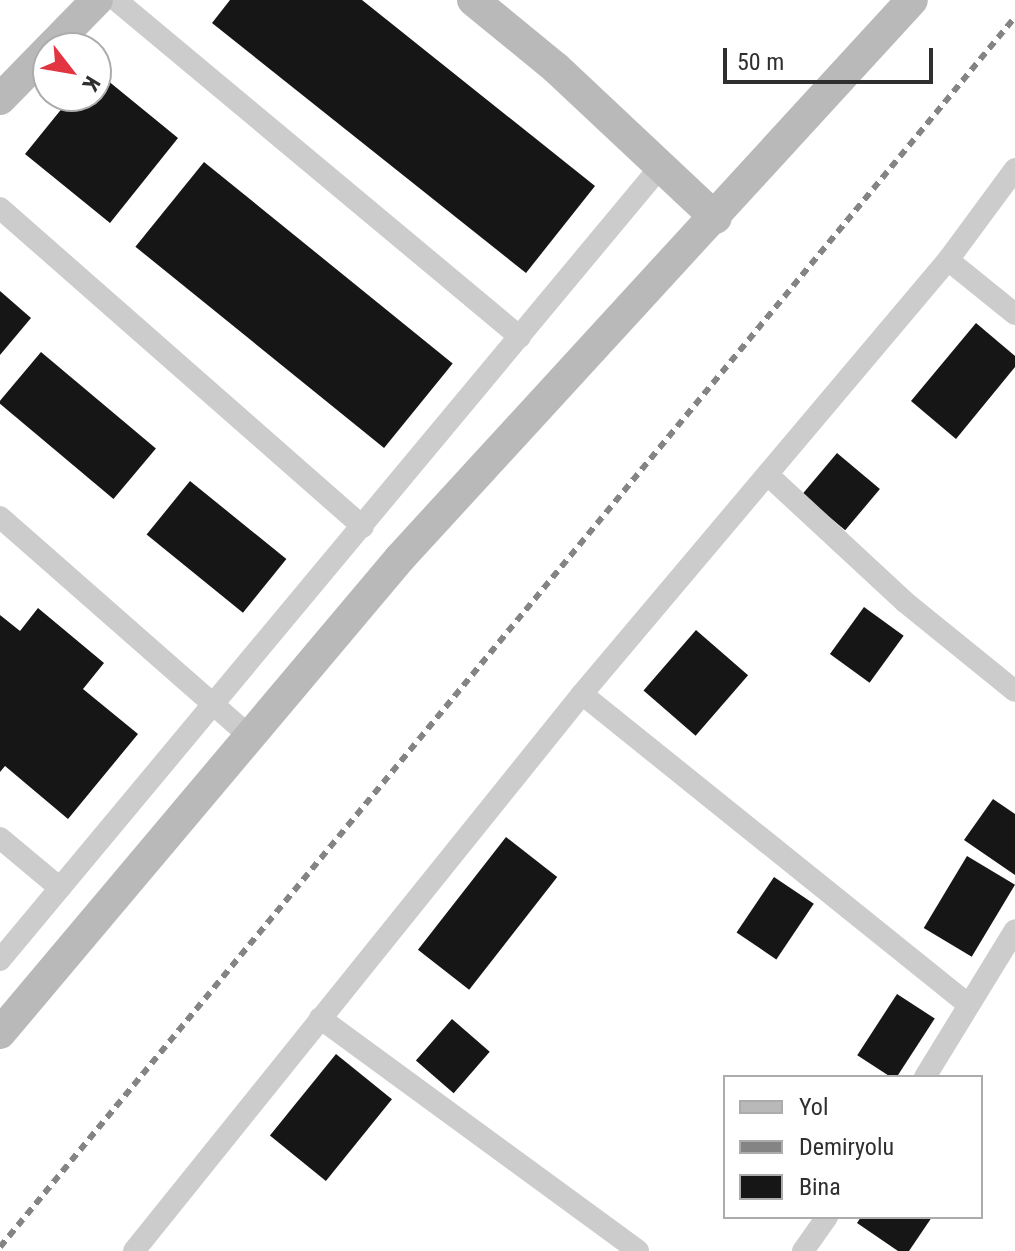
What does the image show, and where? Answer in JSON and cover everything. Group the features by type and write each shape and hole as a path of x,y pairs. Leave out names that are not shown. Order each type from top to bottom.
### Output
{"street":[{"path":"473,0 716,218"},
{"path":"0,1033 400,558 716,218 912,0"},
{"path":"66,32 96,2 520,337"},
{"path":"0,99 32,66"},
{"path":"0,960 661,166"},
{"path":"134,1251 582,694 948,260 1015,169"},
{"path":"0,208 363,527"},
{"path":"948,260 1015,314"},
{"path":"768,475 905,602 1015,691"},
{"path":"0,517 250,737"},
{"path":"582,694 969,1005"},
{"path":"0,838 60,888"},
{"path":"926,1075 1015,930"},
{"path":"320,1018 638,1251"},
{"path":"803,1251 826,1219"}],"building":[{"path":"230,0 362,0 595,186 526,273 212,23"},
{"path":"112,84 178,138 110,223 25,154 59,112 112,112"},
{"path":"204,162 453,363 384,448 135,247"},
{"path":"0,291 31,318 0,355"},
{"path":"976,323 1015,356 1015,367 956,439 911,401"},
{"path":"41,352 156,448 113,499 0,404"},
{"path":"837,453 880,489 845,530 802,494"},
{"path":"190,481 286,559 243,613 147,535"},
{"path":"864,607 904,636 870,683 830,654"},
{"path":"38,608 104,663 83,689 138,734 68,819 5,766 0,772 0,615 20,631"},
{"path":"696,630 748,675 696,736 644,690"},
{"path":"993,799 1015,814 1015,875 964,840"},
{"path":"506,837 557,877 469,990 418,950"},
{"path":"967,856 1015,885 972,957 924,928"},
{"path":"774,877 814,904 776,959 737,933"},
{"path":"897,994 935,1019 898,1075 888,1075 857,1055"},
{"path":"452,1019 490,1052 454,1093 416,1061"},
{"path":"336,1054 392,1099 326,1181 270,1136"},
{"path":"860,1219 931,1219 909,1251 898,1251 857,1223"}],"railway":[{"path":"0,1247 1015,17"}]}
